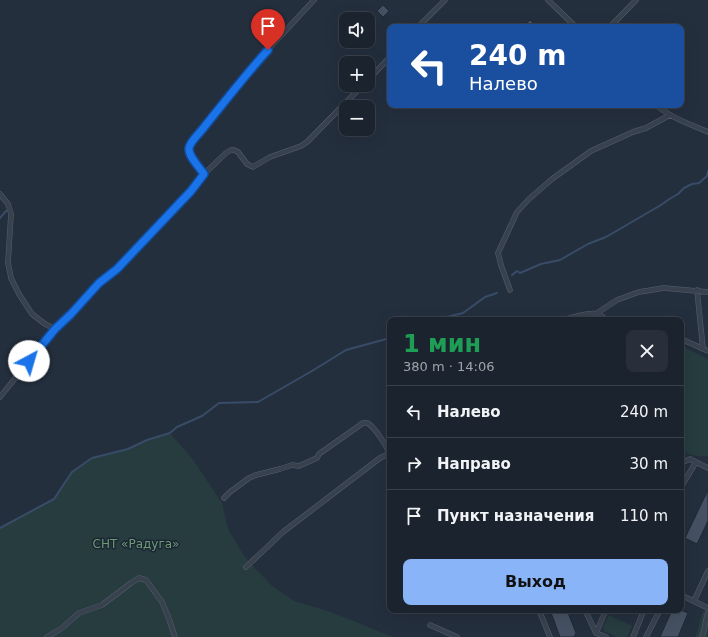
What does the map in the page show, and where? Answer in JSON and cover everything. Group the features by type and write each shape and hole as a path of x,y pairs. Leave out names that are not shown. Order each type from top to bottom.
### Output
{"lane":[{"path":"204,174 189,153 191,143 251,68 314,0"},
{"path":"421,24 445,0"},
{"path":"548,0 573,24"},
{"path":"613,24 636,0"},
{"path":"375,73 387,60"},
{"path":"0,398 55,329 99,283 117,269 191,191 204,174 226,153 231,150 238,152 247,164 253,167 270,157 301,146 330,120 356,92"},
{"path":"660,108 670,115 708,132"},
{"path":"510,290 498,253 517,212 529,199 552,179 591,151 633,132 646,128 670,115"},
{"path":"0,194 8,204 10,214 8,263 11,278 32,314 45,324 55,329"},
{"path":"572,317 597,313 617,300 639,292 664,288 708,292"},
{"path":"697,290 706,350"},
{"path":"597,313 603,317"},
{"path":"684,340 706,350"},
{"path":"224,498 249,478 280,470 292,465 299,466 317,458 319,454 363,422 370,424 387,449"},
{"path":"246,567 283,532 380,458 387,455"},
{"path":"684,462 690,459 708,468"},
{"path":"684,482 696,462"},
{"path":"694,601 708,571"},
{"path":"47,637 62,628 79,613 102,605 139,578 146,580 162,602 175,637"},
{"path":"684,596 708,608"},
{"path":"540,613 550,637"},
{"path":"586,613 596,633 606,637"},
{"path":"596,633 605,613"},
{"path":"633,637 643,613"},
{"path":"646,637 658,613"},
{"path":"702,637 708,613"},
{"path":"430,625 457,637"}],"green space":[{"path":"684,347 708,359 708,456 687,453 684,451"},
{"name":"СНТ «Радуга»","path":"170,433 194,461 222,503 228,529 244,556 271,585 294,601 328,611 393,637 0,637 0,528 54,499 72,472 92,458 128,449 147,440"},
{"path":"704,610 708,612 708,637 695,637 701,617"},
{"path":"609,615 632,626 627,637 617,637 604,631 603,627"}],"building":[{"path":"383,5 389,11 383,17 377,11"},
{"path":"530,20 535,24 526,24"},
{"path":"708,490 708,521 697,544 685,538"},
{"path":"684,611 688,613 678,637 660,637 671,613 684,613"},
{"path":"551,613 568,613 576,633 574,637 560,637"}],"waterway":[{"path":"512,275 517,271 520,273 541,264 560,260 588,244 606,237 661,205 678,194 684,188 692,184 699,183 707,176 708,171"},
{"path":"0,218 6,211"},
{"path":"447,317 463,313 485,297 497,293"},
{"path":"0,528 54,499 72,472 92,458 128,449 147,440 170,433 177,427 202,416 219,403 258,402 346,350 387,339"}],"route":[{"path":"29,361 55,329 99,283 117,269 191,191 204,174 189,153 191,143 251,68 268,50"}]}
